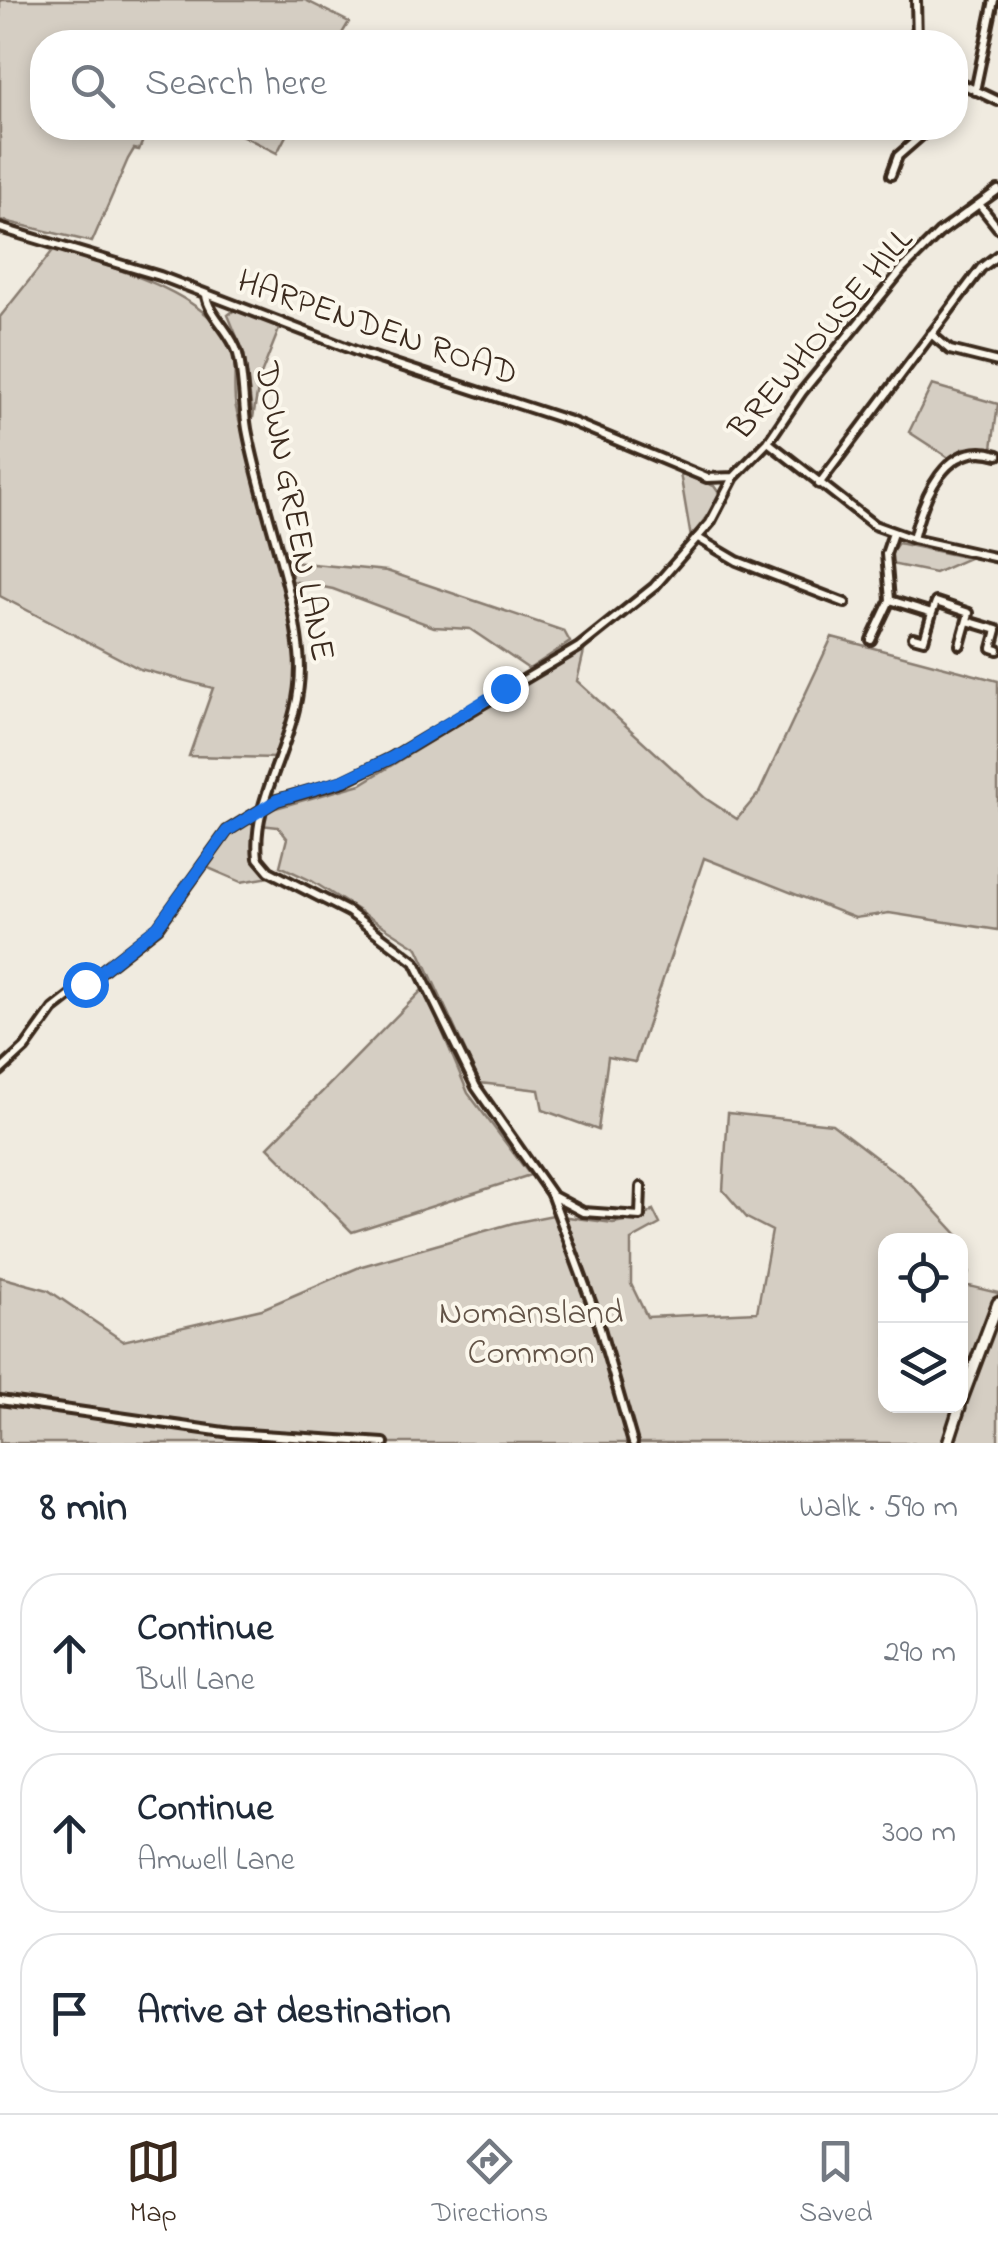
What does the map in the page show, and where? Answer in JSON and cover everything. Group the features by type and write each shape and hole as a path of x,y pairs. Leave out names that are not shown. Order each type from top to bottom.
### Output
{"main road":[{"path":"968,1384 998,1303"},
{"path":"948,1443 957,1413"}],"street":[{"path":"916,0 917,30"},
{"path":"975,91 996,2"},
{"path":"968,87 998,102"},
{"path":"891,175 898,156 916,140"},
{"name":"BREWHOUSE HILL","path":"734,477 768,442 802,392 901,271 940,233 998,190"},
{"path":"979,204 998,228"},
{"name":"HARPENDEN ROAD","path":"0,228 206,294 390,363 570,421 717,481"},
{"path":"818,484 982,268 998,254"},
{"name":"DOWN GREEN LANE","path":"206,294 238,354 248,430 286,576 299,652 300,682 288,744 264,806 256,844 263,864 338,905 408,952 476,1088 550,1194 597,1318 633,1443"},
{"path":"931,334 950,350 998,362"},
{"path":"768,442 874,525 913,540 998,558"},
{"path":"913,540 926,494 953,462 976,451 998,455"},
{"path":"727,494 717,481 734,477"},
{"path":"0,1071 24,1048 52,1009 158,926 227,831 264,806 344,780 391,758 578,646 654,588 698,538 734,477"},
{"path":"871,640 890,600 886,554 894,533"},
{"path":"698,538 737,561 844,603"},
{"path":"890,600 932,613"},
{"path":"913,637 924,640 936,602 969,613 960,644"},
{"path":"968,621 997,630 992,648 998,650"},
{"path":"550,1194 598,1215 640,1216 641,1186"},
{"path":"558,1217 575,1208"},
{"path":"0,1400 230,1433 384,1443"}],"green space":[{"path":"0,0 305,0 349,22 344,30 30,30 30,140 143,140 139,150 134,149 128,159 92,242 0,220"},
{"path":"251,140 284,140 277,153"},
{"path":"55,248 169,290 209,316 230,341 236,408 277,552 292,625 296,662 294,707 278,758 189,756 213,688 140,669 0,596 0,317"},
{"path":"236,309 280,327 260,377 253,418 244,354 228,315"},
{"path":"932,385 998,404 992,448 964,448 949,458 909,432"},
{"path":"680,473 714,486 721,496 691,538"},
{"path":"898,543 969,558 935,573 891,564 890,554"},
{"path":"291,562 387,571 564,631 570,642 529,669 470,629 434,627 333,589 292,581"},
{"path":"832,637 998,681 998,930 889,913 855,918 704,858 635,1062 608,1057 598,1130 543,1110 539,1090 480,1083 418,948 312,881 280,866 287,838 278,827 260,825 265,811 361,784 585,647 577,681 705,798 737,819 759,793"},
{"path":"256,817 255,861 270,877 241,882 206,867 226,838"},
{"path":"424,988 468,1093 530,1175 352,1232 268,1147"},
{"name":"Nomansland Common","path":"728,1113 832,1124 912,1185 956,1233 878,1233 878,1413 968,1413 968,1286 998,1293 992,1327 998,1330 998,1443 0,1443 0,1277 48,1290 123,1341 262,1309 362,1266 513,1223 553,1215 613,1223 642,1218 653,1210 660,1224 631,1240 631,1284 647,1317 757,1312 772,1231 747,1218 723,1190"}],"route":[{"path":"85,984 105,972 158,926 227,831 277,800 344,780 391,758 505,688"}]}
